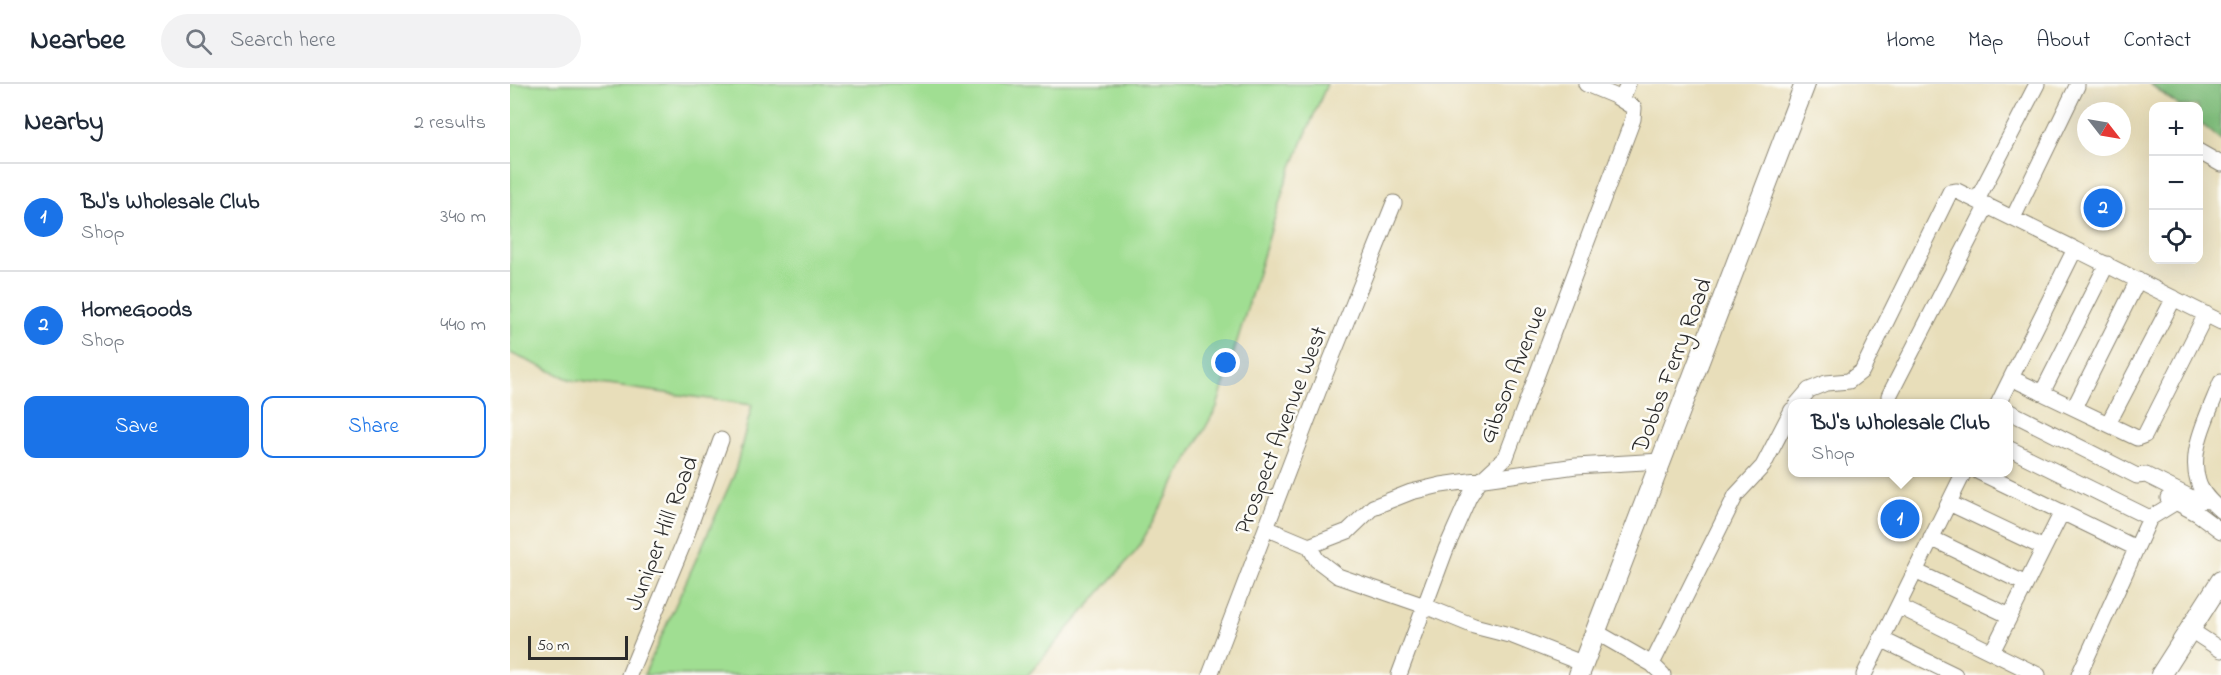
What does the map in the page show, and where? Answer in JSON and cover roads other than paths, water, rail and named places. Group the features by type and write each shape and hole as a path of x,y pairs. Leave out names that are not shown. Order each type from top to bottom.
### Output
{"main road":[{"name":"Dobbs Ferry Road","path":"1582,669 1805,84"},
{"path":"2162,675 2221,581"}],"street":[{"path":"1586,84 1622,99 1628,84"},
{"path":"1888,396 2037,84"},
{"path":"2013,218 2077,84"},
{"name":"Gibson Avenue","path":"1399,675 1450,539 1469,497 1482,479 1506,457 1634,119 1634,108 1622,99"},
{"path":"2203,154 2221,164"},
{"path":"1801,399 1809,390 1827,383 1849,381 1862,370 1950,192 1957,190 2221,322"},
{"name":"Prospect Avenue West","path":"1210,675 1350,309 1394,203"},
{"path":"2000,399 2076,249"},
{"path":"2042,393 2107,264"},
{"path":"2074,408 2138,280"},
{"path":"2108,424 2174,298"},
{"path":"2011,378 2137,438 2145,435 2206,314"},
{"path":"2216,506 2198,482 2196,464 2198,445 2221,382"},
{"path":"2013,414 2137,476 2142,483 2198,514 2221,531"},
{"path":"1652,664 1736,495 1763,466 1788,418"},
{"name":"Juniper Hill Road","path":"629,675 684,542 722,440"},
{"path":"2013,450 2150,518"},
{"path":"1309,546 1348,531 1373,507 1421,490 1576,466 1661,461"},
{"path":"2137,476 2146,475 2196,500 2216,506"},
{"path":"1867,674 1881,639 1962,477"},
{"path":"1989,477 2136,548"},
{"path":"2079,675 2150,518 2176,502"},
{"path":"1949,503 2044,548"},
{"path":"1992,652 2062,512"},
{"name":"Dobbs Ferry Road","path":"1266,528 1309,546 1317,560 1338,576 1425,606 1474,626 1512,636 1582,669"},
{"path":"1931,538 2026,584"},
{"path":"1915,571 2010,616"},
{"path":"1898,606 2038,675"},
{"path":"2189,629 2221,650"},
{"path":"1596,632 1652,664 1663,675"},
{"path":"1881,639 1955,675"}],"place":[{"name":"HomeGoods","path":"2103,208"},
{"name":"BJ's Wholesale Club","path":"1900,519"}]}
